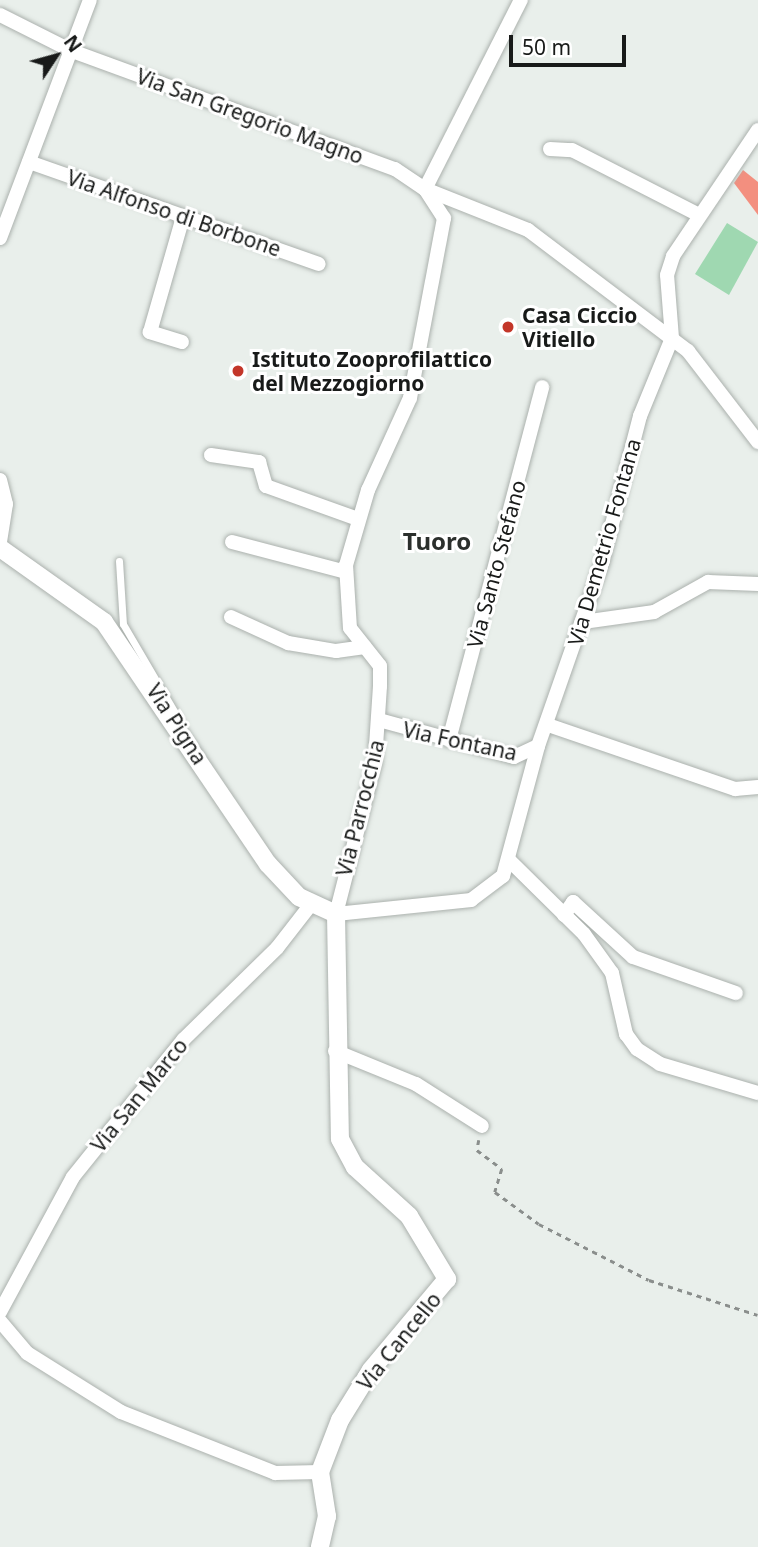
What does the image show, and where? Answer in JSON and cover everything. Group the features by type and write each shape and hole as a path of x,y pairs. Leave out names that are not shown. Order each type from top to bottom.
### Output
{"street":[{"path":"0,238 90,0"},
{"path":"521,0 425,188 528,230 671,338 739,411 758,442"},
{"name":"Via San Gregorio Magno","path":"0,15 72,51 396,169 425,188"},
{"path":"671,338 667,275 697,214 758,130"},
{"path":"550,149 572,149 697,214"},
{"name":"Via Alfonso di Borbone","path":"29,162 319,264"},
{"name":"Via Parrocchia","path":"337,914 375,762 379,720 380,666 350,628 346,572 358,519 410,398 444,218 425,188"},
{"path":"182,342 150,332 183,217"},
{"name":"Via Demetrio Fontana","path":"509,860 538,746 548,725 583,622 640,416 671,338"},
{"name":"Via Santo Stefano","path":"449,740 542,387"},
{"path":"211,455 259,462 267,486 358,519"},
{"path":"0,480 6,504 0,543"},
{"path":"232,542 346,572"},
{"name":"Via Pigna","path":"0,548 104,622 189,743 268,864 312,903 337,914"},
{"path":"583,622 654,612 709,582 758,584"},
{"path":"230,617 288,643 336,651 365,647"},
{"name":"Via Fontana","path":"379,720 514,757 538,746"},
{"path":"548,725 736,789 758,787"},
{"path":"337,914 471,900 503,876 509,860 564,915 612,973 626,1034 637,1049 660,1064 758,1093"},
{"path":"564,915 573,902 633,957 736,993"},
{"name":"Via San Marco","path":"0,1312 73,1177 183,1040 276,948 312,903"},
{"name":"Via Cancello","path":"320,1472 340,1420 371,1370 447,1279 409,1216 355,1167 340,1139 335,1051 337,914"},
{"path":"335,1051 416,1084 482,1126"},
{"path":"0,1321 27,1353 143,1422 275,1473 320,1472 327,1516 320,1547"}],"lane":[{"path":"119,561 123,624 189,743"}],"path":[{"path":"482,1126 477,1150 502,1169 495,1192 539,1224 649,1280 758,1315"}],"green space":[{"path":"727,223 758,242 729,295 695,274"}],"building":[{"path":"743,170 758,182 758,215 734,183"}],"place":[{"name":"Casa Ciccio Vitiello","path":"508,327"},
{"name":"Istituto Zooprofilattico del Mezzogiorno","path":"238,371"}],"district":[{"name":"Tuoro","path":"437,541"}]}
